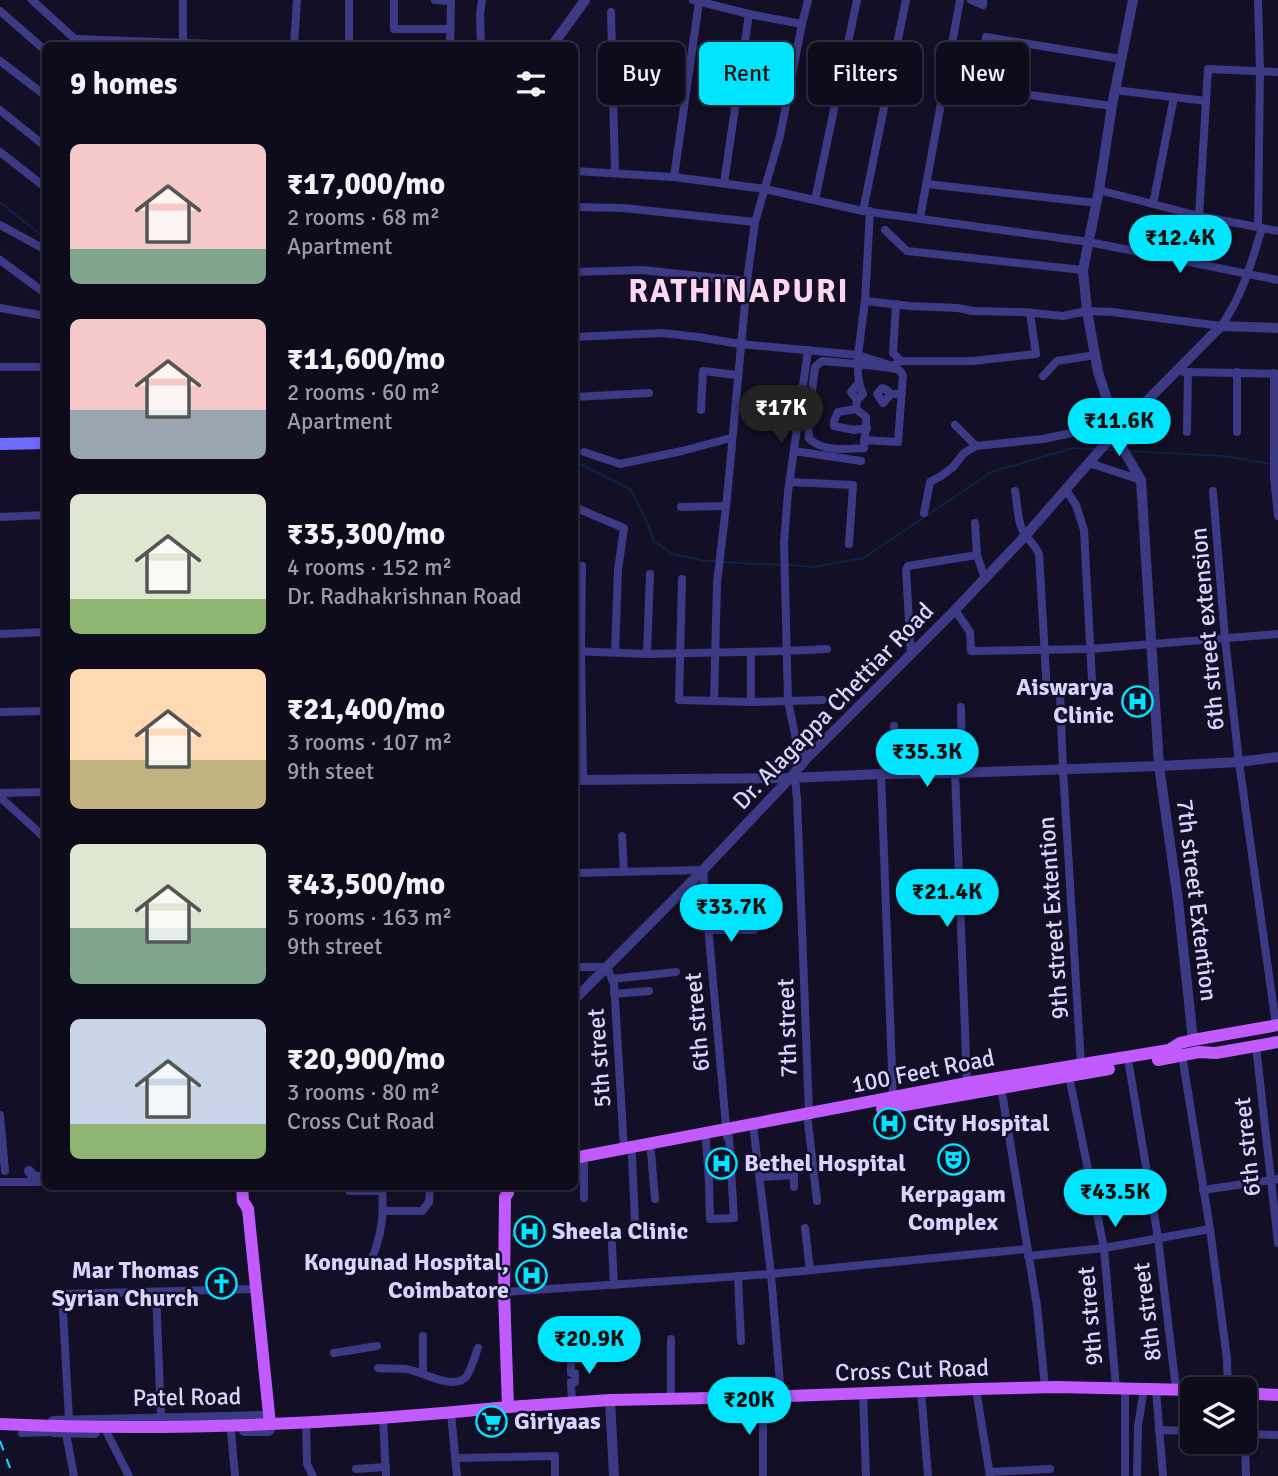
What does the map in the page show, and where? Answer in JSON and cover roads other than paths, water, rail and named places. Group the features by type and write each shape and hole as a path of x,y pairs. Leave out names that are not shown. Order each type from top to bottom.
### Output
{"main road":[{"path":"0,444 42,443"},
{"path":"1196,1046 1214,1049 1278,1032"},
{"name":"100 Feet Road","path":"578,1163 809,1118 1129,1065 1182,1055 1196,1046 1278,1032"},
{"name":"100 Feet Road","path":"809,1118 967,1083 1169,1049 1180,1043 1216,1053 1256,1046 1278,1032"},
{"name":"100 Feet Road","path":"628,1152 651,1152 727,1134"},
{"path":"242,1190 243,1201 248,1209"},
{"path":"250,1190 248,1209 270,1420"},
{"path":"505,1190 504,1292 508,1407"},
{"name":"Cross Cut Road","path":"0,1424 66,1427 248,1425 270,1420 306,1422 383,1418 610,1400 976,1388 1180,1389"},
{"path":"1257,1394 1278,1395"}],"street":[{"path":"32,0 75,38 118,42"},
{"path":"183,0 184,42"},
{"path":"294,42 296,0"},
{"path":"349,0 349,42"},
{"path":"394,0 394,29 450,29"},
{"path":"435,0 451,1 450,42"},
{"path":"481,42 482,0"},
{"path":"555,42 585,0"},
{"path":"714,701 718,575 747,281 755,222 779,136 808,0"},
{"path":"815,200 857,0"},
{"path":"867,428 854,430 834,426 838,412 856,405 863,394 858,384 858,366 865,301 866,211 906,0"},
{"path":"920,218 960,0"},
{"path":"971,0 983,3"},
{"path":"1133,0 1083,270 1098,372 1113,435 1138,475"},
{"path":"1221,326 1248,273 1260,227 1258,0"},
{"path":"674,177 696,1 802,24"},
{"path":"0,11 42,48"},
{"path":"611,12 615,173"},
{"path":"724,183 749,14"},
{"path":"1112,106 978,88 986,37 1121,59"},
{"path":"0,61 42,93"},
{"path":"1199,216 1208,69 1278,72"},
{"path":"1115,90 1206,101"},
{"path":"1153,204 1174,97"},
{"path":"0,110 42,144"},
{"path":"0,152 42,185"},
{"path":"578,171 674,177 765,189 866,211 1088,242 1278,280"},
{"path":"927,184 1097,203"},
{"path":"1099,190 1199,216 1278,231"},
{"path":"578,207 623,208 755,222"},
{"path":"0,225 42,248"},
{"path":"885,230 907,251 1083,270"},
{"path":"0,260 42,290"},
{"path":"578,272 642,270 747,281"},
{"path":"865,301 1063,316 1087,311 1112,312 1221,326 1278,328"},
{"path":"896,304 893,353 901,361"},
{"path":"0,308 42,315"},
{"path":"578,337 662,333 740,344 859,355 892,366 901,361 973,361 1036,354 1030,313"},
{"name":"Dr. Alagappa Chettiar Road","path":"578,996 703,870 807,758 985,579 1113,435 1182,372 1221,326"},
{"path":"807,758 797,744 788,701 784,543 808,350"},
{"path":"1043,376 1057,361 1095,355"},
{"path":"856,405 866,417 867,428 864,434 864,440 864,448 831,449 809,439 808,424 815,367 822,361 899,370 903,375 898,442 864,440"},
{"path":"0,367 42,367"},
{"path":"701,410 703,371 737,375"},
{"path":"1187,432 1182,372 1276,374 1274,475 1278,516"},
{"path":"1237,372 1237,432"},
{"path":"578,397 649,393"},
{"path":"891,394 902,394"},
{"path":"955,425 976,446"},
{"path":"924,513 930,482 953,467 964,453 976,446 1113,435"},
{"path":"584,452 620,464 731,438"},
{"path":"794,451 861,461"},
{"path":"1091,462 1138,475"},
{"name":"7th street Extention","path":"1138,475 1159,766 1196,1046"},
{"path":"790,482 853,485 849,544"},
{"path":"1066,490 1076,505 1084,530 1092,680"},
{"path":"1015,491 1021,526 1039,554 1045,649"},
{"name":"6th street extension","path":"1213,491 1239,762 1278,1032"},
{"path":"681,507 725,506"},
{"path":"578,510 624,528 618,570 615,652"},
{"path":"0,517 42,515"},
{"path":"975,523 977,555 985,579"},
{"path":"911,655 906,570 908,566 977,555"},
{"path":"582,566 578,651 578,780 959,773 1239,762 1278,757"},
{"path":"647,653 650,574"},
{"path":"682,579 678,700 823,700"},
{"path":"955,610 970,632 971,651 1090,649 1278,634"},
{"path":"0,634 42,632"},
{"path":"578,651 680,653 827,649"},
{"name":"9th street Extention","path":"1045,649 1047,692 1060,693 1081,1065"},
{"path":"751,652 751,702"},
{"path":"961,707 959,773 967,1083"},
{"path":"0,712 42,711"},
{"path":"894,726 896,774"},
{"path":"881,774 893,1098"},
{"name":"7th street","path":"790,778 796,779 809,1118"},
{"path":"0,795 42,792"},
{"path":"0,795 42,835"},
{"path":"622,836 624,872"},
{"path":"578,873 703,870"},
{"name":"6th street","path":"703,870 734,1218 710,1219 706,1141"},
{"path":"708,930 754,930"},
{"path":"578,967 607,967"},
{"name":"5th street","path":"607,967 614,994 635,1223"},
{"path":"612,979 676,972"},
{"path":"614,994 649,991"},
{"name":"6th street","path":"1256,1046 1274,1180 1278,1243"},
{"path":"1182,1055 1210,1229 1228,1377"},
{"name":"8th street","path":"1129,1065 1158,1238 1176,1389"},
{"name":"9th street","path":"1069,1076 1104,1248 1121,1388 1125,1476"},
{"path":"1001,1087 1037,1306 1045,1387"},
{"path":"0,1115 5,1171"},
{"path":"809,1118 817,1201"},
{"path":"754,1128 771,1274 781,1396"},
{"path":"651,1152 655,1199"},
{"path":"578,1168 584,1198"},
{"path":"42,1171 29,1171 34,1177 42,1178"},
{"path":"760,1177 794,1175 794,1187"},
{"path":"0,1182 42,1179"},
{"path":"1203,1190 1274,1180"},
{"path":"349,1190 366,1190"},
{"path":"370,1264 380,1237 384,1211 382,1190"},
{"path":"384,1211 422,1211 429,1202 430,1190"},
{"path":"805,1228 810,1270"},
{"path":"504,1292 1104,1248 1210,1229"},
{"path":"612,1244 614,1284"},
{"path":"738,1276 741,1340"},
{"path":"53,1432 53,1420 69,1420 62,1294 255,1289"},
{"path":"156,1292 161,1419"},
{"path":"423,1336 423,1373"},
{"path":"671,1339 671,1399"},
{"path":"334,1353 377,1346"},
{"path":"379,1368 406,1369 444,1382 462,1380 467,1377 478,1348"},
{"path":"571,1352 571,1373 575,1373 575,1382 571,1382 572,1402"},
{"path":"976,1388 990,1474 1050,1469"},
{"path":"1150,1388 1159,1430 1163,1476"},
{"path":"1137,1476 1138,1426 1150,1388"},
{"path":"921,1390 928,1476"},
{"path":"863,1392 866,1476"},
{"path":"763,1397 764,1476"},
{"path":"610,1400 614,1476"},
{"path":"451,1413 457,1476"},
{"path":"356,1469 386,1472 383,1418"},
{"name":"Patel Road","path":"69,1420 270,1420"},
{"path":"22,1433 269,1431 270,1420"},
{"path":"306,1422 307,1464 313,1476"},
{"path":"1159,1430 1180,1431"},
{"path":"231,1431 235,1476"},
{"path":"66,1433 74,1476"},
{"name":"Patel Road","path":"107,1433 129,1476"},
{"path":"1257,1434 1278,1435"},
{"path":"1245,1454 1246,1476"},
{"path":"455,1458 555,1456 555,1476"}],"waterway":[{"path":"0,202 42,236"},
{"path":"789,565 813,567 864,558 991,472 1073,448 1096,449"},
{"path":"1105,450 1117,450"},
{"path":"1129,451 1225,456 1270,464"},
{"path":"578,463 630,489 654,541 672,554 717,561"},
{"path":"722,562 780,565"}],"railway":[{"path":"0,1441 13,1476"}],"place":[{"name":"Aiswarya Clinic","path":"1137,701"},
{"name":"City Hospital","path":"890,1123"},
{"name":"Kerpagam Complex","path":"953,1160"},
{"name":"Bethel Hospital","path":"721,1163"},
{"name":"Sheela Clinic","path":"529,1231"},
{"name":"Kongunad Hospital, Coimbatore","path":"532,1276"},
{"name":"Mar Thomas Syrian Church","path":"222,1284"},
{"name":"Giriyaas","path":"491,1421"}],"district":[{"name":"RATHINAPURI","path":"739,291"}]}
